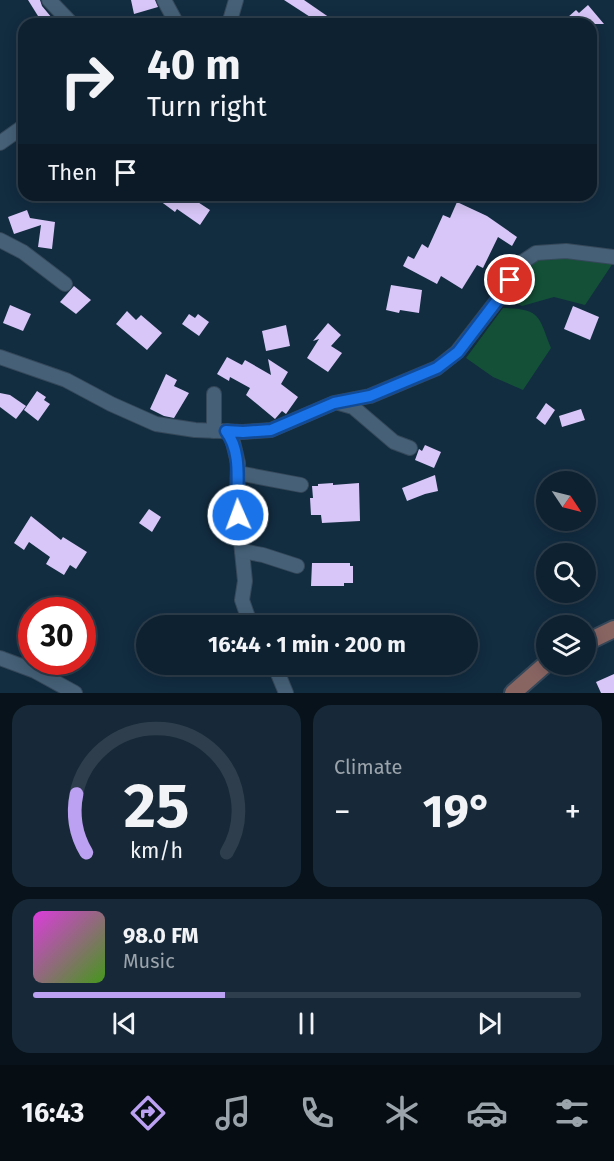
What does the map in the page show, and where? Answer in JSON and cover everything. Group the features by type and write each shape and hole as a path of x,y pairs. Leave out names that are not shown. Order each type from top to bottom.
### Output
{"main road":[{"path":"596,638 614,629"},
{"path":"513,693 536,673"}],"street":[{"path":"49,0 66,18"},
{"path":"164,0 174,18"},
{"path":"231,18 236,0"},
{"path":"0,143 18,130"},
{"path":"0,240 22,252 65,284"},
{"path":"0,357 66,380 156,424 195,430 243,432 271,430 337,402 370,396 437,368 458,352 499,298 521,263 537,253 566,251 614,257"},
{"path":"214,394 220,431"},
{"path":"337,402 353,407 394,441 410,448"},
{"path":"220,431 232,438 236,451 237,502 245,581 242,600 247,615"},
{"path":"237,473 300,484"},
{"path":"242,551 297,566"},
{"path":"0,658 35,670 75,693"},
{"path":"279,675 286,693"}],"green space":[{"path":"574,255 613,263 585,305 554,297 522,306 508,299 538,257"},
{"path":"503,308 525,310 536,316 551,348 523,390 493,377 466,358"}],"building":[{"path":"28,0 40,0 52,18 39,18"},
{"path":"131,0 155,0 158,7 134,14"},
{"path":"284,0 304,0 330,18 312,18"},
{"path":"588,5 604,24 597,24 597,18 568,17 576,10 579,13"},
{"path":"160,201 196,201 210,210 200,225 177,209 175,212"},
{"path":"457,202 487,216 517,237 512,246 498,237 483,268 477,265 462,289 441,276 437,284 403,266 408,256 414,259 422,244 428,248 443,215 450,218"},
{"path":"27,210 30,218 55,222 52,249 38,247 41,225 14,234 8,217"},
{"path":"391,285 422,290 419,313 400,310 399,313 386,310"},
{"path":"74,286 91,300 76,314 60,302"},
{"path":"10,305 31,314 23,331 3,323"},
{"path":"573,306 599,317 590,340 564,329"},
{"path":"127,311 136,320 141,315 162,333 147,350 116,324"},
{"path":"189,314 195,318 198,314 209,322 199,336 182,324"},
{"path":"328,323 341,335 331,346 342,353 328,372 307,358 319,339 313,341"},
{"path":"286,325 290,346 266,351 262,331"},
{"path":"227,357 242,365 245,360 271,375 268,359 288,372 281,384 298,397 286,414 282,411 275,419 246,395 250,388 230,377 229,381 217,374"},
{"path":"166,374 177,380 174,386 189,393 174,418 150,409"},
{"path":"37,391 46,397 44,400 50,404 38,421 24,410"},
{"path":"0,393 10,395 26,406 16,419 0,407"},
{"path":"546,403 555,410 545,425 536,418"},
{"path":"581,409 585,420 562,427 559,416"},
{"path":"425,445 441,452 434,468 415,460 419,449 422,451"},
{"path":"435,475 438,491 407,501 402,488"},
{"path":"333,483 333,485 359,483 360,521 322,523 321,515 311,515 312,486"},
{"path":"149,509 161,517 152,532 139,523"},
{"path":"31,516 61,540 63,537 87,552 76,569 70,565 64,575 46,564 50,557 29,542 24,550 14,543"},
{"path":"312,563 350,563 350,566 353,566 353,583 344,583 344,586 311,586"},
{"path":"614,674 614,693 601,693 596,682"}],"route":[{"path":"238,515 238,463 232,438 226,431 271,430 334,403 370,396 437,368 458,352 510,280"}]}
